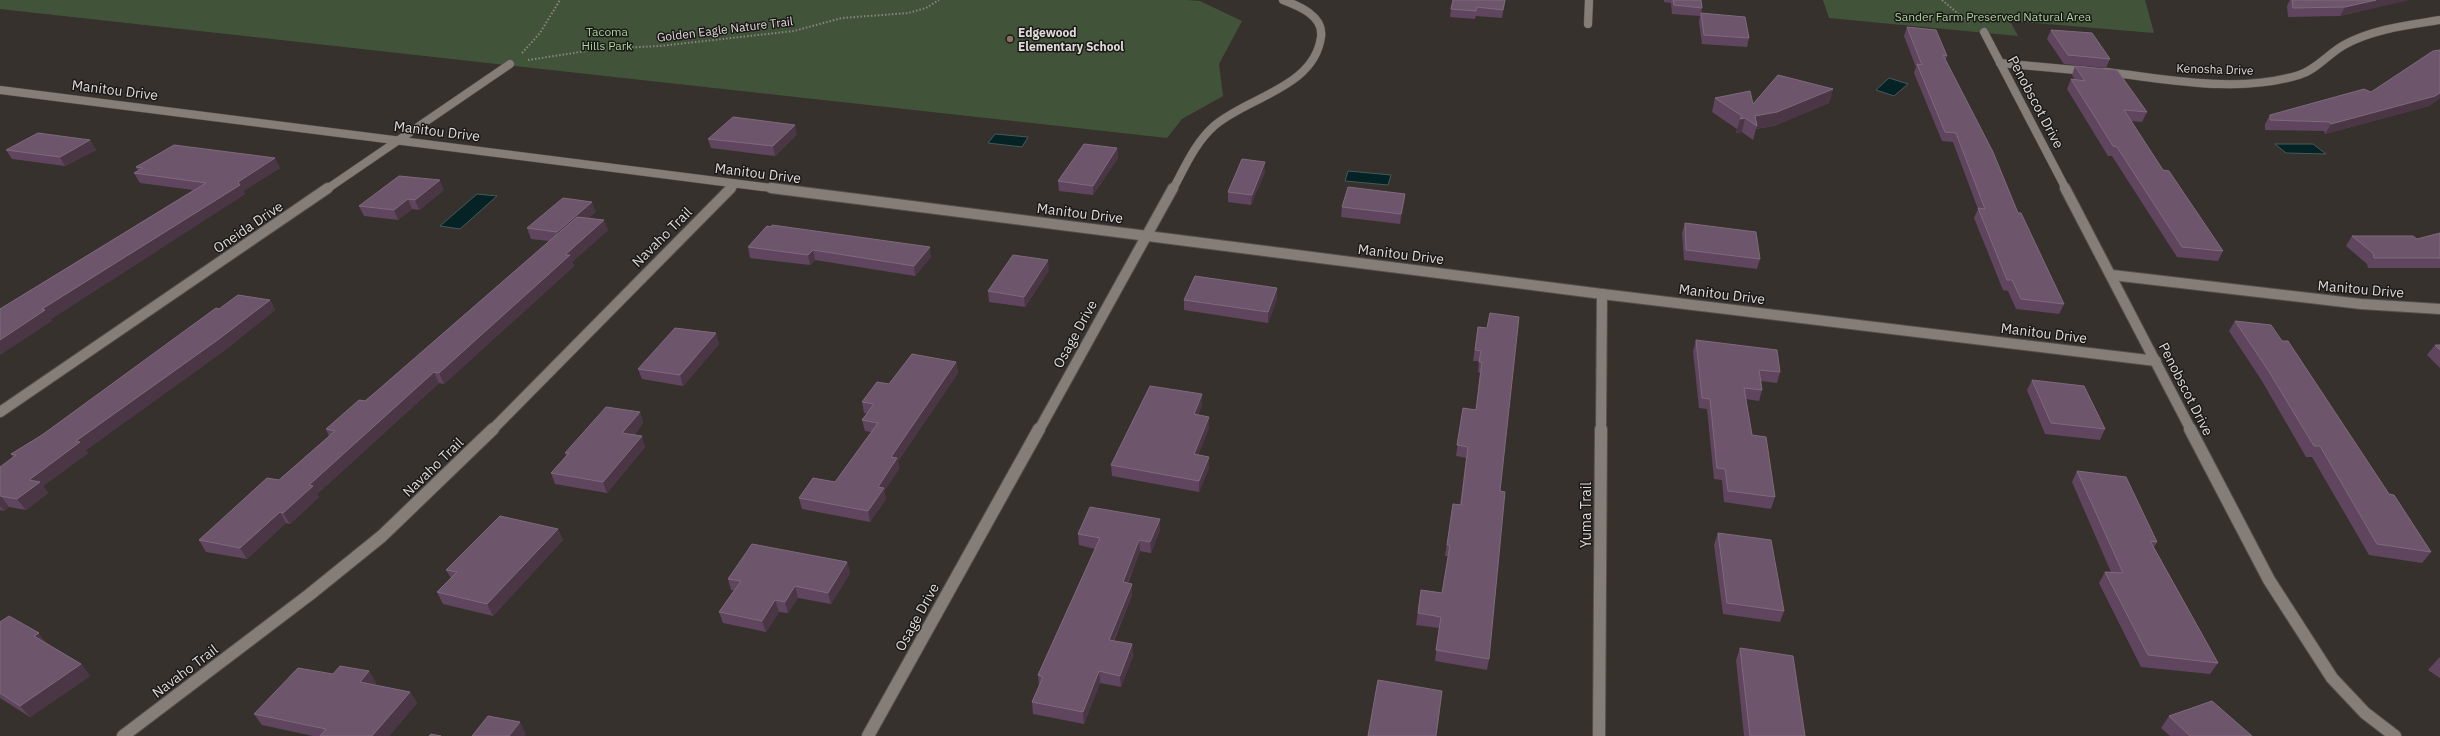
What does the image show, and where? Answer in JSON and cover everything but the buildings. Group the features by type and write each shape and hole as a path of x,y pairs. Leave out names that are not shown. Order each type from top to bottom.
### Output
{"street":[{"name":"Osage Drive","path":"868,736 1204,136 1224,118 1287,84 1309,65 1318,50 1323,34 1318,21 1309,12 1283,0"},
{"path":"1588,24 1589,0"},
{"name":"Kenosha Drive","path":"2000,63 2215,82 2251,82 2300,74 2318,66 2332,52 2351,41 2403,27 2440,20"},
{"name":"Penobscot Drive","path":"1984,32 2112,275 2268,580 2332,678 2365,713 2395,736"},
{"name":"Oneida Drive","path":"0,412 510,64"},
{"name":"Manitou Drive","path":"0,90 399,140 734,185 1148,235 1602,294 2156,361"},
{"name":"Navaho Trail","path":"123,736 310,595 382,536 454,468 734,185"},
{"name":"Manitou Drive","path":"2112,275 2361,304 2440,309"},
{"name":"Yuma Trail","path":"1599,736 1602,294"}],"path":[{"path":"510,64 540,33 560,0"},
{"name":"Golden Eagle Nature Trail","path":"510,64 600,49 660,46 794,31 842,18 908,13 926,8 939,0"},
{"path":"1942,0 1974,28 1984,32"}],"green space":[{"name":"Edgewood Elementary School","path":"0,0 1186,0 1200,1 1242,21 1219,64 1223,96 1182,119 1167,138 0,9"},
{"name":"Sander Farm Preserved Natural Area","path":"1823,0 2145,0 2154,33 2010,21 2018,36 1829,18"}],"water":[{"path":"1889,78 1908,84 1894,96 1876,90"},
{"path":"995,134 1028,137 1022,147 988,143"},
{"path":"2275,144 2313,144 2326,154 2286,153"},
{"path":"1348,171 1391,175 1388,185 1345,181"},
{"path":"477,194 497,196 460,229 440,226"}],"place":[{"name":"Edgewood Elementary School","path":"1010,39"}],"park label":[{"name":"Tacoma Hills Park","path":"607,38"}]}
